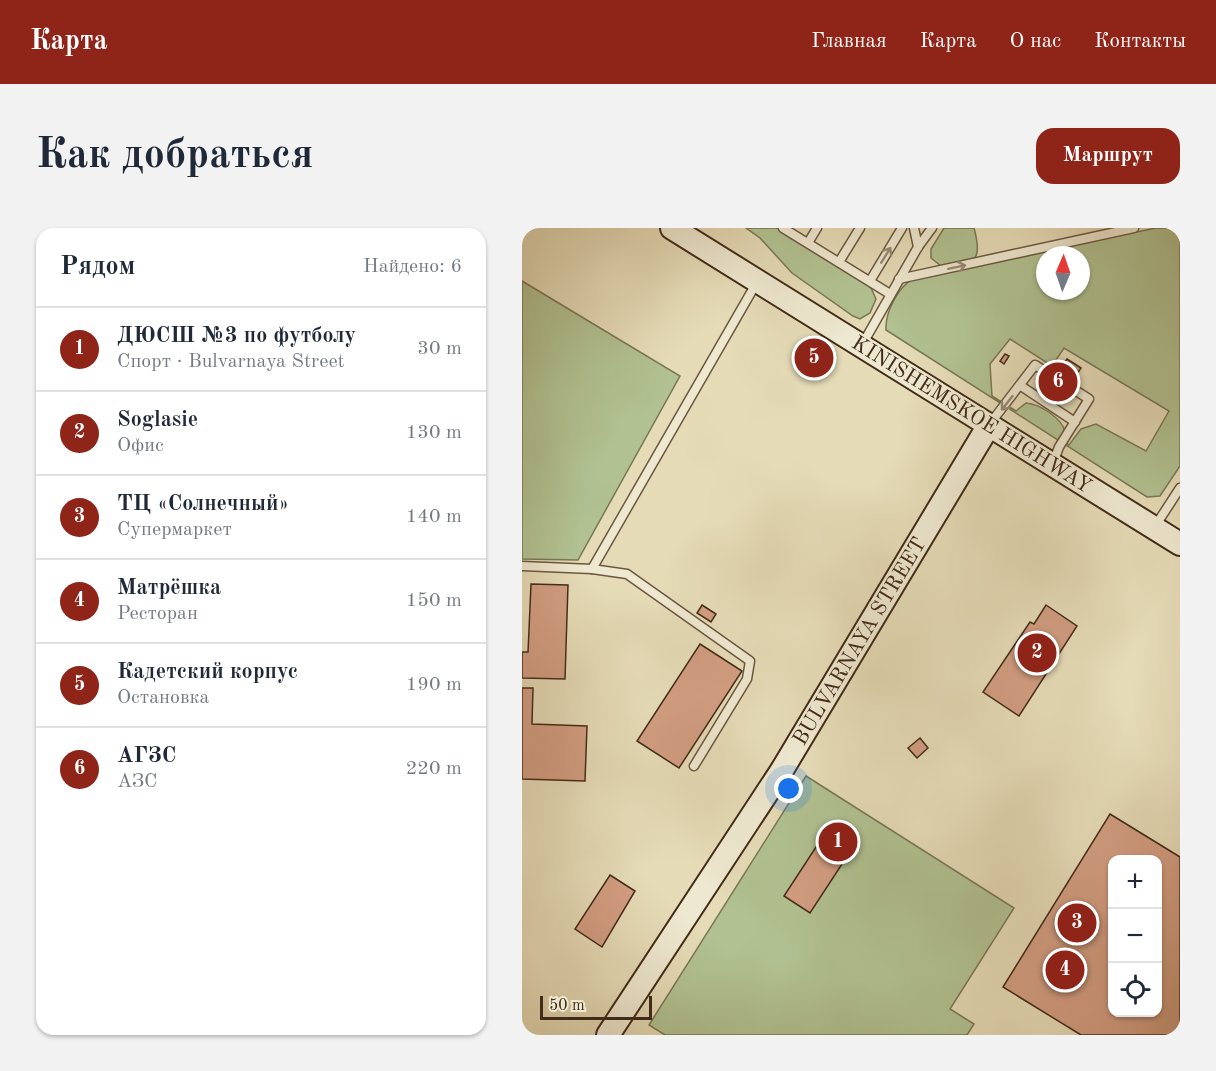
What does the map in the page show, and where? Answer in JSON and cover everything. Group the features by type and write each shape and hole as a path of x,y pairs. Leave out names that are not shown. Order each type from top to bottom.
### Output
{"street":[{"name":"KINISHEMSKOE HIGHWAY","path":"672,228 1180,544"},
{"name":"BULVARNAYA STREET","path":"608,1035 782,770 989,425"}],"lane":[{"path":"783,228 890,294"},
{"path":"808,243 818,228"},
{"path":"839,262 860,228"},
{"path":"870,281 902,228"},
{"path":"914,228 918,247"},
{"path":"862,345 918,247 932,228"},
{"path":"899,279 1134,228"},
{"path":"592,569 758,281"},
{"path":"989,425 1035,365 1089,399 1059,447 1053,464"},
{"path":"1021,386 1075,422"},
{"path":"1154,528 1180,488"},
{"path":"522,566 592,569 627,574 750,661 747,679 694,766"}],"green space":[{"path":"746,228 777,228 870,286 876,299 870,313 860,319 853,316 792,273 760,238"},
{"path":"944,228 974,228 978,249 973,259 968,262 941,266 931,258 931,249"},
{"path":"1156,228 1180,228 1180,466 1160,496 1147,497 886,330 890,308 908,282 914,278 1036,253 1036,300 1090,300 1090,246 1069,246","holes":["1010,339 1052,366 1064,348 1169,411 1146,451 1096,424 1081,429 1069,445 1061,439 1065,432 1063,427 1050,413 1038,406 1026,403 1016,411 992,396 990,364"]},
{"path":"522,281 680,376 578,560 522,559"},
{"path":"806,776 1014,908 950,1009 974,1024 967,1035 665,1035 649,1025"}],"building":[{"path":"1005,354 1009,356 1004,364 1000,361"},
{"path":"1067,359 1081,368 1075,377 1061,367"},
{"path":"1061,367 1072,375 1055,401 1044,393"},
{"path":"531,584 568,585 565,679 522,678 522,652 528,652"},
{"path":"702,605 716,614 711,622 697,613"},
{"path":"1046,605 1077,626 1019,716 983,692 1030,622 1034,624"},
{"path":"700,644 742,671 679,768 637,741"},
{"path":"522,688 533,688 532,724 587,726 585,781 522,779"},
{"path":"920,738 928,748 917,758 908,748"},
{"path":"1110,814 1180,857 1180,1035 1081,1035 1003,987"},
{"path":"818,844 844,861 810,913 784,896"},
{"path":"610,875 635,891 602,947 575,929"}],"place":[{"name":"Кадетский корпус","path":"814,358"},
{"name":"АГЗС","path":"1058,382"},
{"name":"Soglasie","path":"1037,653"},
{"name":"ДЮСШ №3 по футболу","path":"838,842"},
{"name":"ТЦ «Солнечный»","path":"1077,923"},
{"name":"Матрёшка","path":"1065,970"}]}
